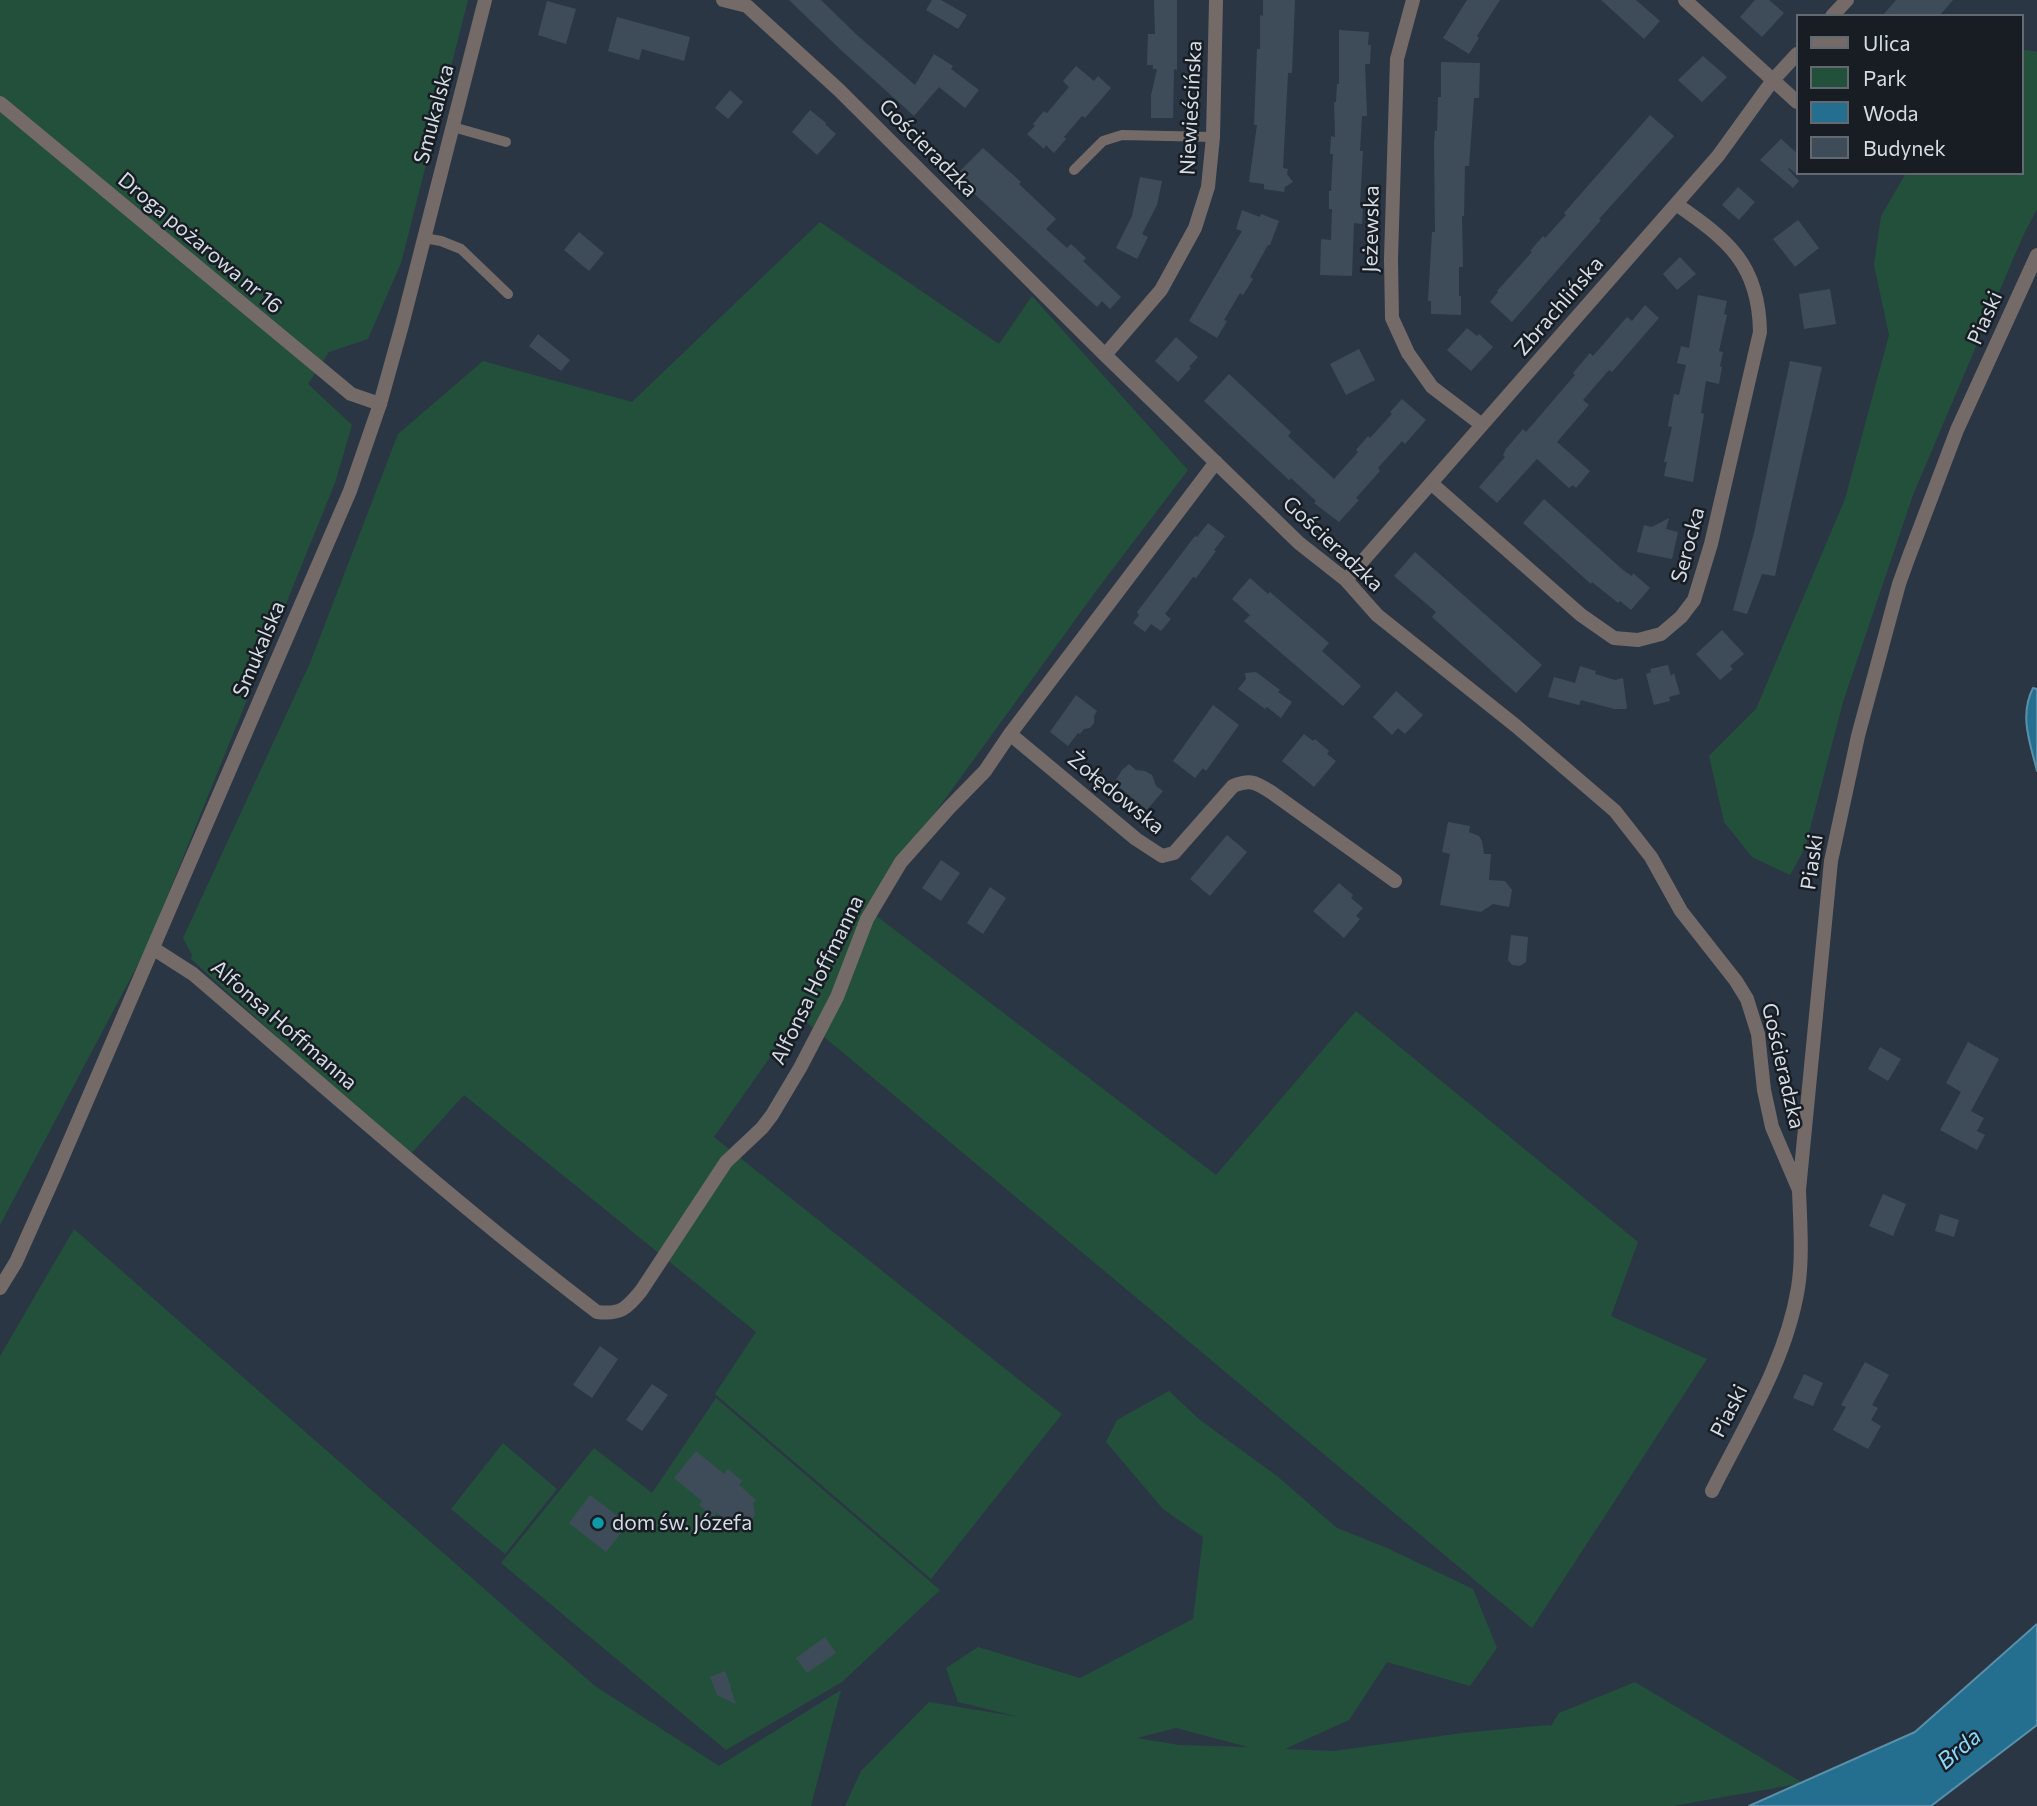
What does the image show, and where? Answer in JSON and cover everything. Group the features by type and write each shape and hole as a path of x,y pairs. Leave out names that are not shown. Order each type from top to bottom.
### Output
{"street":[{"name":"Smukalska","path":"0,1289 16,1262 154,948 350,491 380,404 485,0"},
{"name":"Gościeradzka","path":"723,0 748,3 1299,543 1346,580 1377,615 1516,726 1615,811 1651,857 1681,911 1747,999 1758,1034 1763,1090 1772,1127 1799,1191"},
{"name":"Niewieścińska","path":"1105,355 1161,290 1195,228 1208,187 1213,136 1216,0"},
{"name":"Jeżewska","path":"1413,0 1397,60 1391,259 1392,318 1408,353 1432,387 1482,425"},
{"path":"1685,0 1796,101"},
{"path":"1834,14 1847,0"},
{"name":"Zbrachlińska","path":"1346,580 1676,204 1717,156 1773,80 1796,55"},
{"name":"Droga pożarowa nr 16","path":"0,103 351,394 380,404"},
{"name":"Serocka","path":"1431,483 1581,615 1615,638 1638,640 1661,634 1681,617 1694,600 1711,544 1760,332 1760,312 1751,276 1741,259 1714,230 1676,204"},
{"name":"Piaski","path":"1712,1491 1779,1358 1798,1287 1801,1231 1799,1191 1831,861 1858,736 1899,584 1913,546 1957,430 2037,255"},
{"name":"Alfonsa Hoffmanna","path":"154,948 193,974 524,1257 597,1312 609,1314 626,1309 641,1291 726,1162 772,1115 837,997 867,919 901,862 985,771 1010,734 1216,462"},
{"name":"Żołędowska","path":"1010,734 1136,839 1162,856 1174,853 1233,786 1246,781 1256,783 1271,792 1395,881"}],"lane":[{"path":"453,127 506,142"},
{"path":"1074,170 1103,141 1122,135 1213,136"},
{"path":"424,238 461,249 508,294"}],"green space":[{"path":"0,0 468,0 401,263 368,339 329,352 308,384 352,425 335,483 145,951 0,1225"},
{"path":"2023,51 2037,52 2037,209 2022,238 1913,495 1843,702 1805,848 1790,875 1752,857 1724,822 1709,756 1756,709 1845,499 1889,335 1874,265 1881,216 1905,175 2023,175"},
{"path":"820,222 999,344 1032,296 1188,470 1096,591 866,908 1216,1175 1356,1011 1638,1242 1611,1316 1707,1359 1532,1628 799,1016 714,1137 1062,1414 931,1579 715,1394 756,1332 464,1095 409,1156 191,959 192,955 183,938 310,663 398,434 483,361 632,402"},
{"path":"74,1229 595,1686 719,1766 841,1690 811,1806 0,1806 0,1356"},
{"path":"1169,1391 1200,1420 1277,1476 1337,1528 1387,1548 1473,1589 1497,1648 1470,1686 1387,1662 1349,1720 1285,1749 1334,1751 1462,1733 1551,1726 1559,1713 1635,1682 1803,1783 1673,1806 845,1806 861,1771 929,1702 1019,1717 958,1702 946,1668 978,1647 1080,1678 1193,1619 1203,1537 1163,1509 1106,1442 1117,1420","holes":["1176,1728 1248,1747 1179,1745 1137,1738"]},
{"path":"716,1398 940,1590 842,1682 726,1750 501,1563 594,1448 652,1493"},
{"path":"503,1443 557,1489 505,1554 451,1509"}],"water":[{"path":"2033,688 2037,689 2037,771 2026,719"},
{"name":"Brda","path":"2037,1624 2037,1725 1931,1806 1749,1806 1915,1732"}],"building":[{"path":"789,0 821,0 915,85 934,54 953,66 951,69 979,90 965,108 939,87 914,116"},
{"path":"932,0 941,0 967,15 958,29 926,10"},
{"path":"1154,0 1177,0 1177,70 1174,69 1173,118 1151,118 1151,95 1157,69 1153,69 1153,65 1147,65 1148,34 1155,34"},
{"path":"1263,0 1295,0 1292,73 1288,73 1283,168 1288,169 1287,174 1293,182 1285,187 1284,192 1264,189 1264,184 1249,182 1257,125 1254,125 1257,49 1260,49"},
{"path":"1467,0 1500,0 1469,54 1443,38"},
{"path":"1601,0 1636,0 1660,21 1644,39"},
{"path":"1755,0 1769,0 1784,13 1762,37 1740,17"},
{"path":"1896,0 1953,0 1941,14 1884,14"},
{"path":"547,1 576,9 566,44 538,35"},
{"path":"617,17 690,37 684,61 642,49 639,60 608,51"},
{"path":"1339,30 1369,32 1368,45 1371,45 1370,64 1365,64 1367,116 1362,116 1360,151 1363,151 1360,205 1363,205 1362,224 1354,223 1352,276 1320,275 1321,239 1331,240 1332,209 1329,209 1329,191 1333,154 1330,154 1331,136 1335,137 1334,102 1339,84"},
{"path":"1703,56 1727,77 1702,102 1678,80"},
{"path":"1441,62 1480,63 1479,98 1474,98 1469,166 1465,166 1463,267 1459,267 1461,315 1431,314 1431,301 1428,301 1432,232 1435,232 1434,143 1438,97 1441,97"},
{"path":"1076,66 1094,81 1098,76 1111,88 1085,118 1082,116 1054,153 1046,145 1044,149 1027,134 1044,111 1047,113 1069,87 1063,81"},
{"path":"730,90 743,102 728,119 715,108"},
{"path":"810,110 836,134 817,155 792,132"},
{"path":"1650,115 1674,136 1512,322 1490,302 1497,291 1543,236 1545,238 1566,215 1564,213"},
{"path":"1781,139 1796,152 1796,174 1788,169 1799,181 1793,188 1760,160"},
{"path":"983,148 1021,182 1019,184 1056,219 1046,229 1067,248 1071,244 1086,258 1083,261 1121,297 1110,309 1102,301 1097,307 955,176"},
{"path":"1140,177 1162,181 1157,205 1142,234 1148,237 1137,259 1116,248 1132,216"},
{"path":"1738,187 1755,202 1739,220 1722,205"},
{"path":"1242,210 1279,221 1270,245 1250,277 1253,279 1243,295 1240,293 1217,338 1189,321 1242,231 1236,229"},
{"path":"1798,220 1819,248 1795,267 1773,239"},
{"path":"579,232 604,253 589,271 564,250"},
{"path":"1680,257 1696,274 1677,290 1663,274"},
{"path":"1830,289 1836,324 1804,329 1799,294"},
{"path":"1698,295 1727,301 1724,314 1727,315 1719,351 1723,352 1719,384 1706,381 1701,413 1704,414 1693,482 1664,476 1667,462 1664,462 1672,427 1668,426 1674,394 1679,395 1686,365 1677,363 1681,346 1689,348"},
{"path":"1645,305 1659,318 1612,372 1609,370 1583,400 1589,405 1557,442 1590,471 1576,488 1573,485 1569,488 1537,459 1497,503 1479,487 1505,457 1503,455 1506,449 1523,429 1526,432 1575,375 1573,373 1590,353 1593,356 1627,317 1632,321"},
{"path":"1467,328 1477,336 1479,334 1493,347 1471,371 1447,350"},
{"path":"538,334 570,360 561,371 529,346"},
{"path":"1176,337 1198,357 1178,382 1155,361"},
{"path":"1359,349 1375,380 1346,395 1330,364"},
{"path":"1790,361 1822,367 1775,576 1762,574 1747,614 1733,610 1754,533"},
{"path":"1229,374 1291,432 1288,436 1334,479 1402,399 1426,420 1405,444 1402,441 1378,468 1380,471 1339,522 1314,503 1316,501 1291,478 1289,480 1204,401"},
{"path":"1544,499 1623,570 1632,576 1633,573 1650,588 1631,610 1592,582 1591,584 1523,523"},
{"path":"1669,518 1666,529 1678,532 1672,559 1637,552 1644,525 1652,527"},
{"path":"1208,523 1225,536 1196,578 1193,577 1165,614 1171,619 1161,631 1151,624 1145,632 1133,623 1139,615 1137,612"},
{"path":"1415,552 1542,665 1516,693 1432,617 1436,612 1394,576"},
{"path":"1250,578 1329,643 1322,651 1361,686 1343,706 1244,621 1250,615 1232,599"},
{"path":"1722,630 1744,654 1730,666 1733,669 1720,680 1696,654"},
{"path":"1668,665 1671,676 1674,673 1680,694 1669,697 1670,701 1654,705 1646,674 1651,672 1650,669"},
{"path":"1580,666 1615,680 1623,678 1627,709 1614,709 1581,700 1579,705 1548,697 1554,677 1575,683"},
{"path":"1256,672 1292,702 1281,718 1238,689 1246,679 1245,673"},
{"path":"1396,691 1423,715 1405,734 1398,728 1392,735 1373,717"},
{"path":"1076,695 1097,711 1090,728 1078,733 1068,746 1050,732"},
{"path":"1213,705 1239,725 1206,771 1203,768 1195,778 1173,761"},
{"path":"1304,734 1313,741 1315,739 1336,761 1314,787 1282,761"},
{"path":"1129,764 1136,770 1152,775 1156,786 1163,791 1147,810 1114,783"},
{"path":"1448,822 1470,826 1469,832 1479,836 1484,854 1491,854 1489,880 1505,881 1512,890 1509,907 1493,904 1481,912 1440,905 1450,854 1442,852"},
{"path":"1227,835 1247,852 1210,896 1190,879"},
{"path":"941,860 960,873 941,901 922,888"},
{"path":"1339,883 1363,908 1356,916 1360,919 1344,938 1313,911"},
{"path":"990,887 1006,898 983,934 967,923"},
{"path":"1511,935 1528,937 1526,962 1520,966 1512,965 1508,960"},
{"path":"1968,1042 1999,1059 1971,1111 1984,1118 1977,1131 1985,1135 1977,1150 1940,1130 1961,1092 1946,1083"},
{"path":"1880,1047 1901,1059 1888,1081 1868,1069"},
{"path":"1883,1194 1906,1204 1893,1236 1869,1226"},
{"path":"1940,1214 1959,1220 1954,1237 1935,1231"},
{"path":"600,1346 618,1359 592,1398 573,1385"},
{"path":"1865,1362 1889,1375 1872,1405 1878,1408 1871,1420 1881,1426 1868,1449 1833,1430 1846,1407 1841,1405"},
{"path":"1804,1374 1823,1383 1813,1406 1793,1398"},
{"path":"652,1384 668,1395 642,1431 626,1420"},
{"path":"696,1451 724,1474 728,1469 742,1481 739,1485 756,1500 753,1503 755,1515 750,1522 733,1526 717,1513 713,1517 699,1505 702,1501 674,1478"},
{"name":"dom św. Józefa","path":"590,1495 628,1524 606,1552 569,1523"},
{"path":"825,1637 836,1653 807,1673 796,1658"},
{"path":"725,1671 736,1704 717,1695 710,1677"}],"place":[{"name":"dom św. Józefa","path":"598,1523"}]}
